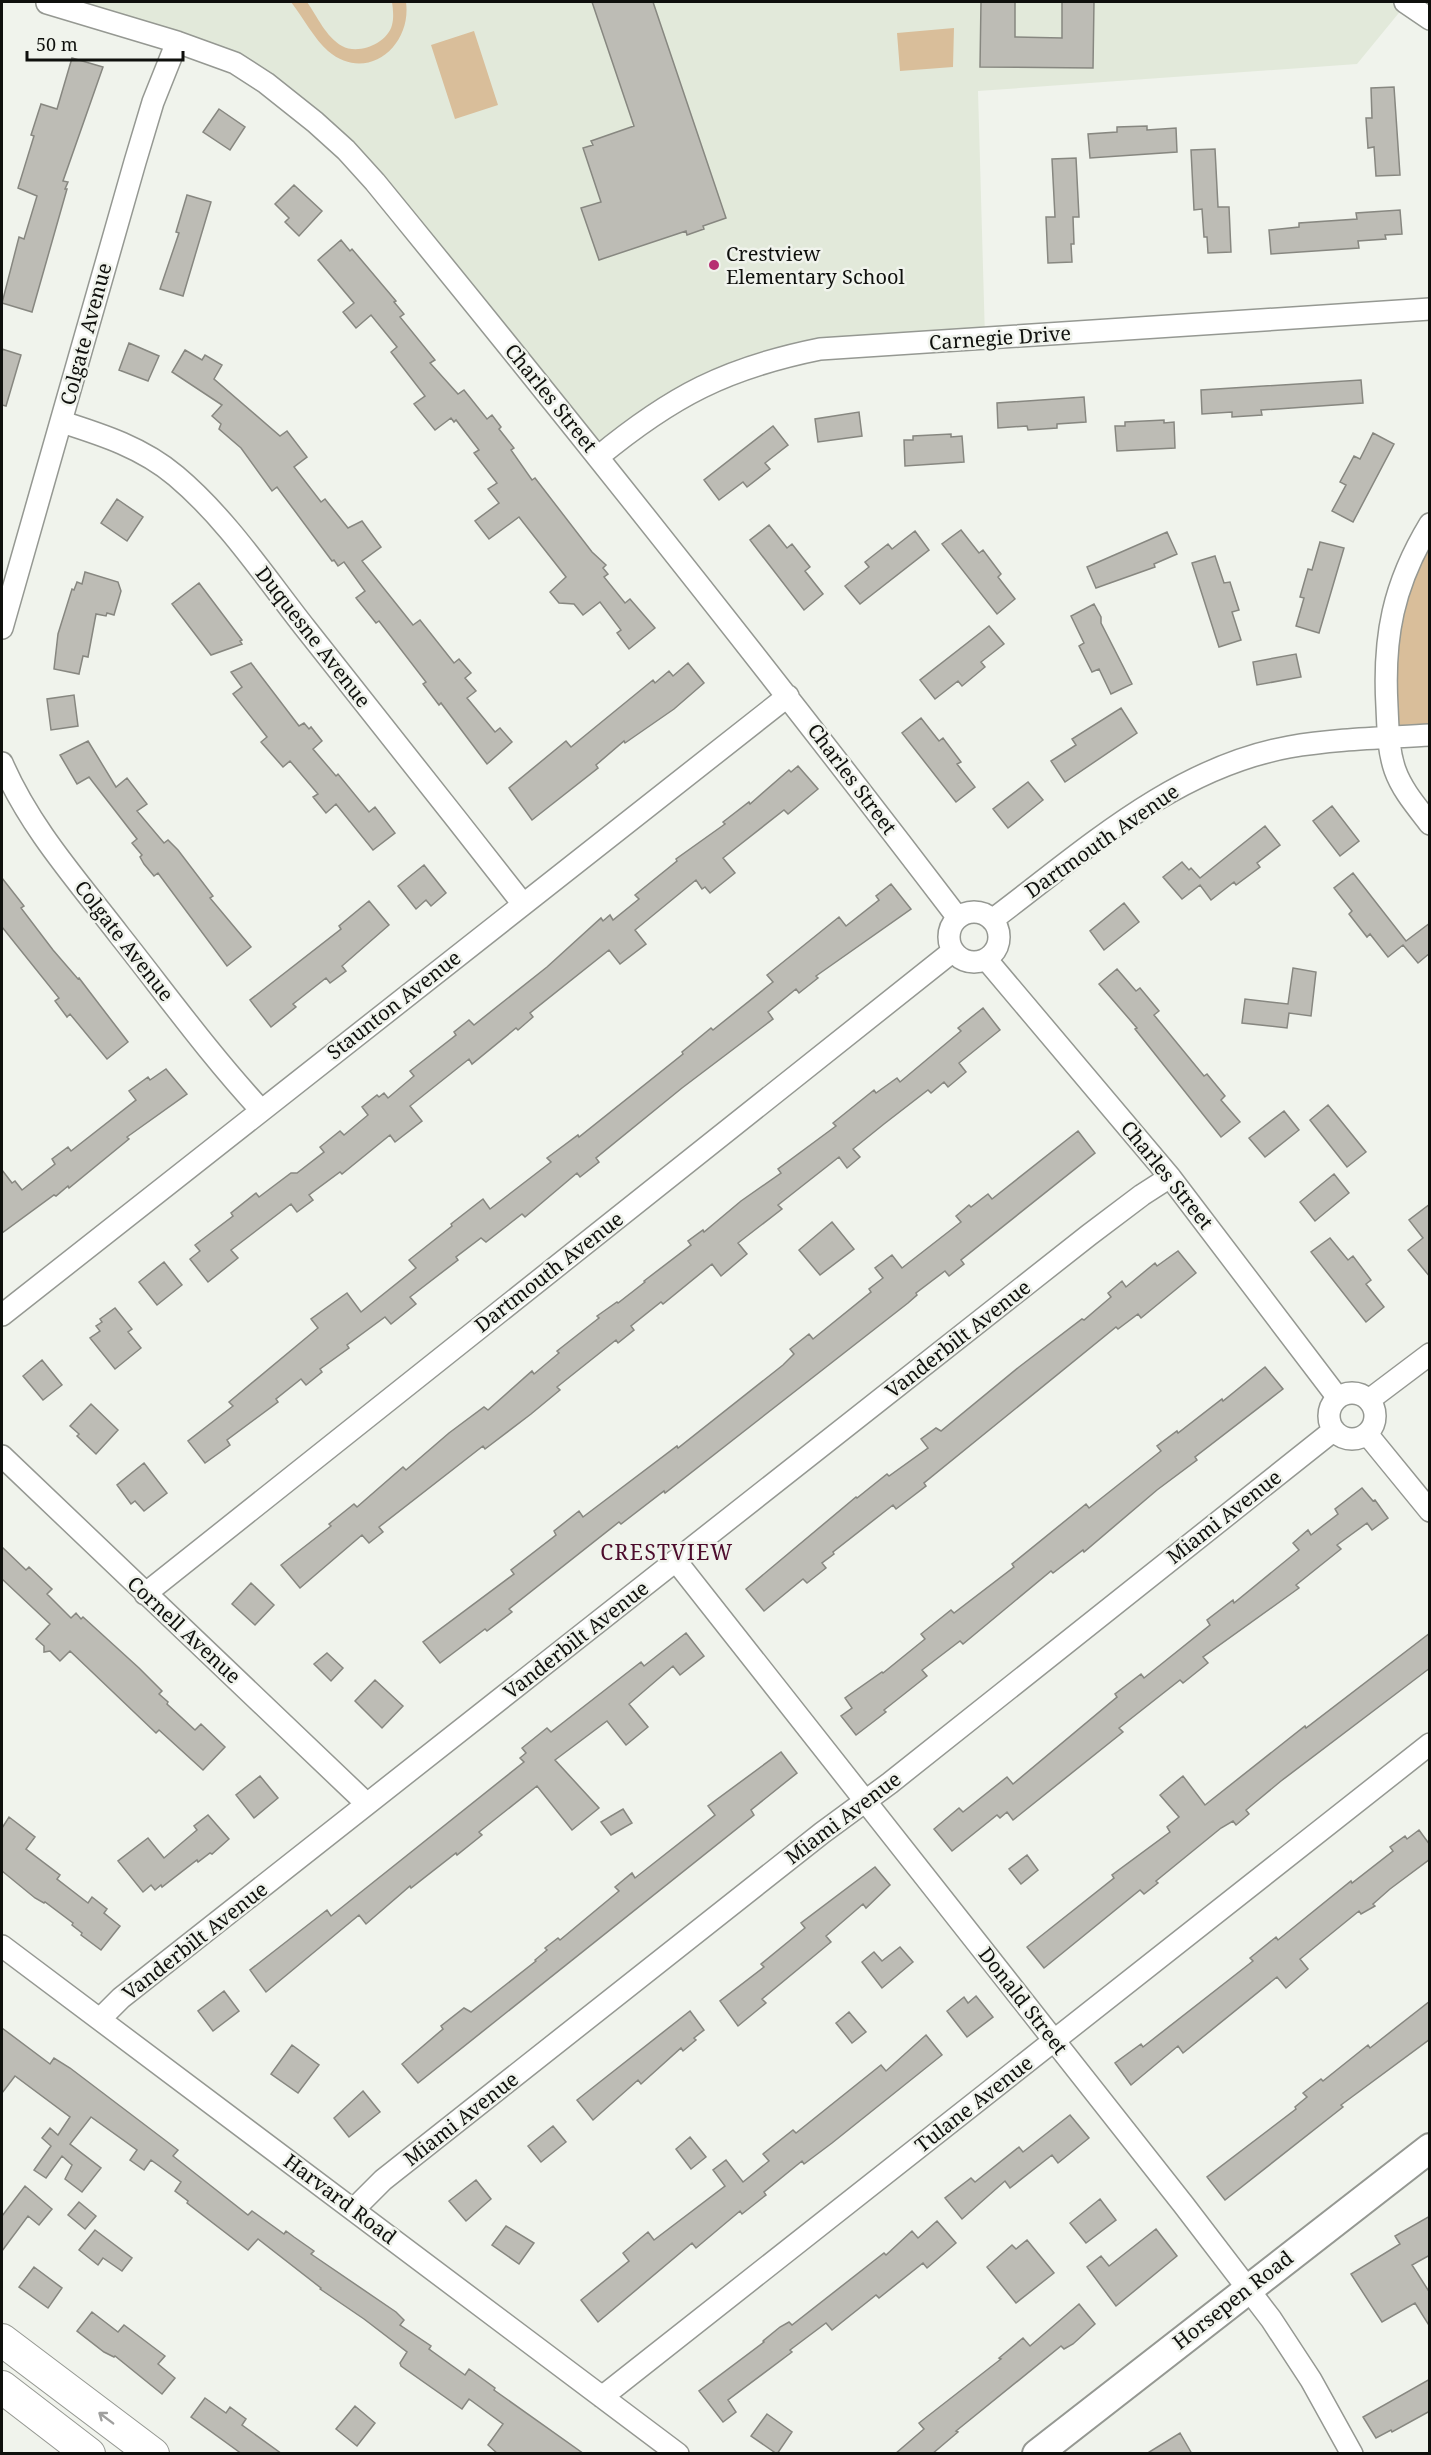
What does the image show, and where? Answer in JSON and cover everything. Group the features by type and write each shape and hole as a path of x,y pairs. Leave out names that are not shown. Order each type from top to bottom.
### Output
{"main road":[{"path":"2,2340 153,2454"},
{"path":"2,2387 90,2454"}],"street":[{"path":"1405,2 1430,19"},
{"name":"Charles Street","path":"47,3 177,42 235,63 315,122 346,150 375,182 598,457 788,696 958,918"},
{"name":"Colgate Avenue","path":"2,628 36,502 62,422 135,162 153,102 177,42"},
{"name":"Carnegie Drive","path":"598,457 661,408 708,382 741,369 820,349 1430,309"},
{"name":"Duquesne Avenue","path":"62,422 123,443 149,456 175,475 205,503 255,563 523,904"},
{"path":"1430,524 1417,544 1400,584 1389,627 1385,668 1388,738 1395,769 1400,781 1430,824"},
{"name":"Staunton Avenue","path":"2,1315 788,696"},
{"name":"Dartmouth Avenue","path":"992,920 1117,826 1160,796 1192,779 1239,760 1287,747 1328,741 1430,735"},
{"name":"Colgate Avenue","path":"2,763 12,788 36,827 190,1026 261,1110"},
{"path":"972,912 992,920 996,926 998,941 992,954 986,959 979,962 964,960 953,951 949,937 953,923 958,918 972,912"},
{"name":"Dartmouth Avenue","path":"145,1594 953,951"},
{"name":"Charles Street","path":"986,959 1170,1177 1338,1398"},
{"name":"Vanderbilt Avenue","path":"100,2019 121,1998 1089,1235 1170,1177"},
{"path":"1369,1400 1430,1354"},
{"path":"1351,1394 1364,1396 1369,1400 1373,1406 1375,1421 1367,1434 1353,1439 1346,1438 1334,1430 1330,1417 1338,1398 1351,1394"},
{"name":"Miami Avenue","path":"354,2209 383,2180 1334,1430"},
{"path":"1367,1434 1430,1511"},
{"name":"Cornell Avenue","path":"2,1456 367,1804"},
{"name":"Donald Street","path":"676,1562 866,1800 1271,2319 1353,2454"},
{"name":"Tulane Avenue","path":"602,2397 1430,1744"},
{"name":"Harvard Road","path":"2,1946 678,2454"},
{"name":"Horsepen Road","path":"1037,2454 1247,2288 1430,2148"}],"shaded area":[{"name":"Crestview Elementary School","path":"44,2 1429,2 1430,19 1407,3 1357,64 978,91 985,338 863,345 721,376 598,459 390,192 243,67"},
{"path":"291,2 307,2 322,26 336,42 356,49 371,46 389,32 393,22 392,2 406,2 406,18 402,33 394,46 371,62 357,63 343,60 328,51"},
{"path":"954,28 953,67 900,71 897,33"},
{"path":"474,31 498,105 455,119 431,45"},
{"path":"1429,525 1429,733 1388,735 1387,643"}],"building":[{"path":"592,2 653,2 726,218 703,226 704,229 687,235 686,231 599,260 581,208 601,202 583,148 593,145 591,141 634,126"},
{"path":"981,2 1015,2 1015,37 1062,38 1062,2 1094,2 1093,68 980,67"},
{"path":"72,58 103,67 63,181 68,182 65,189 67,189 32,312 2,303 19,237 24,239 37,196 18,188 41,104 57,109"},
{"path":"1394,87 1400,175 1376,176 1374,147 1368,148 1366,118 1372,118 1371,88"},
{"path":"219,109 245,127 230,150 203,132"},
{"path":"1147,126 1147,130 1176,128 1177,152 1090,158 1088,134 1117,132 1117,127"},
{"path":"1215,149 1218,207 1229,207 1231,252 1208,253 1207,237 1204,237 1202,209 1194,210 1191,150"},
{"path":"1076,158 1079,217 1073,217 1072,262 1048,263 1046,217 1055,217 1052,159"},
{"path":"294,185 322,211 299,236 285,222 289,218 275,204"},
{"path":"187,195 211,202 183,296 160,289 179,233 176,232"},
{"path":"1400,210 1402,234 1385,235 1386,239 1358,241 1359,248 1271,254 1269,230 1299,227 1299,223 1357,219 1356,213"},
{"path":"341,240 350,251 352,249 396,301 394,302 404,314 400,317 435,360 430,363 458,394 464,390 487,419 492,415 501,427 499,429 514,448 511,450 532,480 535,478 592,552 606,565 603,568 608,574 604,577 625,603 630,599 655,628 629,649 617,633 621,630 600,602 583,615 574,604 559,603 550,592 566,577 519,517 489,539 475,521 499,503 488,489 497,483 474,453 479,450 456,420 454,422 451,418 435,430 414,404 425,396 391,352 397,347 371,315 356,328 343,312 354,303 318,260"},
{"path":"129,343 159,356 148,381 119,370"},
{"path":"2,349 21,355 6,406 2,405"},
{"path":"185,350 202,360 205,355 222,365 214,379 280,436 287,431 307,457 294,467 321,502 325,499 348,528 362,521 381,547 362,561 413,625 420,620 454,663 459,659 471,673 465,678 476,691 467,698 495,732 500,728 512,742 487,764 441,703 439,705 423,684 426,682 379,621 376,623 356,598 365,591 344,562 338,566 334,560 332,561 277,487 272,491 241,448 219,429 221,424 212,416 222,405 172,372"},
{"path":"1361,380 1363,403 1261,410 1262,415 1232,417 1232,412 1202,414 1201,390"},
{"path":"1084,397 1086,422 1057,424 1057,428 1028,430 1027,426 998,428 997,403"},
{"path":"859,412 862,436 818,442 815,419"},
{"path":"1164,420 1164,423 1174,422 1175,448 1117,451 1115,426 1125,426 1125,422"},
{"path":"773,426 788,445 765,463 770,469 747,487 743,482 719,500 704,480"},
{"path":"1373,433 1394,444 1353,522 1332,511 1346,485 1340,482 1354,456 1360,459"},
{"path":"951,434 951,437 962,436 964,462 905,466 904,440 913,440 913,436"},
{"path":"117,499 143,517 127,541 101,523"},
{"path":"769,525 787,548 792,544 810,567 805,571 823,594 804,610 750,540"},
{"path":"961,530 979,553 983,550 1001,574 998,577 1015,599 997,614 942,544"},
{"path":"915,531 929,550 860,604 845,586 869,567 865,562 888,544 892,549"},
{"path":"1167,532 1177,554 1154,564 1155,567 1096,588 1087,567"},
{"path":"1320,542 1344,548 1319,633 1296,626 1304,598 1300,597 1308,569 1312,570"},
{"path":"1215,556 1224,583 1230,582 1239,610 1232,612 1241,640 1219,647 1192,563"},
{"path":"85,572 118,582 121,591 114,615 96,614 88,657 83,656 79,674 54,669 58,634 72,589 74,590 77,582 82,584"},
{"path":"199,583 242,640 240,641 242,644 211,655 172,604"},
{"path":"1094,604 1101,617 1101,623 1132,684 1111,694 1099,669 1092,672 1079,646 1084,643 1071,616"},
{"path":"989,626 1004,644 981,662 985,667 962,686 958,681 935,699 920,680"},
{"path":"1296,654 1301,677 1257,685 1253,662"},
{"path":"251,663 299,726 304,723 309,729 311,727 322,741 313,749 336,776 338,774 369,812 375,807 395,833 373,850 336,804 326,813 313,797 318,794 290,761 283,767 261,742 267,737 233,694 242,687 231,672"},
{"path":"688,663 704,683 674,709 625,743 624,741 596,765 598,768 532,820 509,788 566,741 571,747 653,680 655,683 669,671 673,676"},
{"path":"74,695 78,726 51,730 47,699"},
{"path":"1121,708 1137,733 1065,782 1051,761 1076,745 1072,739"},
{"path":"921,718 939,741 943,738 961,762 957,764 975,787 956,802 902,733"},
{"path":"88,741 116,787 127,778 147,804 137,811 164,843 168,840 178,850 213,896 210,898 251,947 227,966 158,873 154,876 144,864 140,857 142,855 132,843 137,839 89,777 77,784 60,755"},
{"path":"798,766 818,789 788,814 784,810 723,858 735,873 710,893 705,887 702,889 696,880 635,930 646,944 620,964 609,950 530,1013 533,1017 518,1030 516,1028 472,1064 469,1059 410,1106 422,1121 395,1142 390,1135 342,1174 340,1172 309,1195 313,1200 297,1212 291,1204 231,1250 238,1258 208,1282 190,1259 200,1251 195,1245 233,1216 231,1213 256,1193 259,1197 291,1173 297,1173 324,1152 320,1147 340,1131 344,1135 368,1115 362,1107 377,1095 379,1097 384,1093 388,1098 414,1076 410,1071 456,1035 454,1032 469,1020 474,1025 547,967 601,918 603,921 610,915 613,920 639,899 635,895 677,861 676,859 725,824 723,822 749,802 750,804 789,770 791,772"},
{"path":"1028,782 1043,800 1008,828 993,809"},
{"path":"1332,806 1359,841 1340,856 1313,821"},
{"path":"1265,826 1280,845 1257,863 1260,867 1236,885 1234,882 1211,900 1200,885 1182,899 1163,877 1182,862 1200,878"},
{"path":"424,865 446,893 431,906 426,900 416,909 398,886"},
{"path":"1353,873 1406,941 1430,923 1430,953 1418,963 1403,945 1388,957 1370,934 1367,937 1349,914 1352,911 1334,888"},
{"path":"2,878 24,906 21,908 53,950 79,978 128,1042 107,1059 70,1014 67,1017 55,1001 59,998 2,927"},
{"path":"891,884 911,909 816,976 818,978 799,993 796,989 768,1012 773,1019 682,1088 596,1158 599,1162 580,1177 577,1173 525,1217 522,1214 486,1242 481,1238 456,1257 458,1260 410,1297 416,1304 391,1324 385,1317 347,1345 349,1348 320,1369 322,1372 306,1385 301,1379 276,1399 278,1402 227,1440 230,1445 205,1463 188,1441 233,1406 229,1402 318,1328 311,1319 347,1293 361,1312 416,1268 409,1260 452,1226 451,1224 483,1199 490,1209 551,1162 547,1158 578,1135 579,1137 683,1054 682,1052 711,1028 713,1030 773,982 767,975 839,917 846,926 879,900 876,896"},
{"path":"369,901 389,925 342,966 346,971 330,983 326,978 293,1004 296,1007 271,1027 250,1000 341,929 339,926"},
{"path":"1124,903 1139,922 1104,950 1090,931"},
{"path":"1293,968 1316,972 1311,1016 1289,1013 1287,1028 1242,1023 1245,999 1288,1004"},
{"path":"1117,969 1136,991 1140,988 1159,1011 1154,1015 1204,1076 1207,1074 1225,1096 1221,1100 1240,1122 1221,1137 1135,1029 1137,1028 1099,984"},
{"path":"983,1008 1000,1030 959,1063 966,1072 948,1087 944,1082 931,1093 928,1090 853,1149 860,1157 847,1168 839,1157 778,1205 782,1209 738,1243 747,1254 721,1276 712,1264 663,1304 661,1302 631,1326 634,1330 618,1343 616,1340 557,1387 560,1390 531,1414 485,1449 483,1446 379,1527 383,1532 369,1543 362,1535 300,1588 281,1565 331,1526 329,1524 354,1504 357,1507 403,1467 406,1470 449,1433 484,1407 488,1410 532,1371 534,1374 559,1353 557,1351 599,1318 597,1316 618,1303 691,1245 688,1241 703,1230 704,1232 741,1201 781,1173 778,1169 836,1126 833,1123 874,1090 876,1093 897,1078 900,1082 961,1031 958,1028"},
{"path":"166,1069 187,1094 127,1137 129,1139 69,1188 68,1186 56,1196 54,1195 2,1233 2,1170 12,1183 15,1181 22,1190 55,1164 52,1159 68,1147 71,1151 136,1100 129,1091 148,1077 150,1080"},
{"path":"1328,1105 1366,1152 1347,1167 1310,1120"},
{"path":"1284,1111 1299,1130 1265,1157 1249,1138"},
{"path":"1078,1131 1095,1153 961,1260 964,1264 949,1276 945,1271 916,1293 917,1295 908,1303 665,1493 664,1491 621,1524 619,1522 509,1609 512,1612 487,1631 485,1629 440,1663 423,1642 514,1574 511,1570 556,1535 554,1531 579,1511 583,1517 677,1446 678,1448 783,1365 794,1354 790,1349 809,1334 813,1339 871,1292 869,1289 883,1278 875,1268 892,1255 902,1268 961,1222 956,1216 969,1205 971,1207 988,1194 992,1199"},
{"path":"1334,1174 1349,1193 1315,1221 1300,1202"},
{"path":"1430,1204 1430,1277 1408,1250 1423,1238 1409,1220"},
{"path":"832,1222 854,1249 820,1275 799,1250"},
{"path":"1330,1238 1348,1260 1353,1256 1371,1280 1366,1284 1384,1307 1366,1322 1311,1252"},
{"path":"1178,1251 1196,1273 1141,1318 1138,1314 1118,1329 1116,1327 924,1483 926,1486 896,1509 893,1505 833,1552 834,1554 822,1563 826,1568 807,1583 803,1579 764,1611 746,1589 856,1497 928,1448 921,1439 936,1428 941,1431 1019,1367 1082,1319 1084,1320 1111,1297 1108,1293 1122,1281 1126,1287 1155,1263 1157,1266"},
{"path":"164,1262 182,1285 157,1305 139,1282"},
{"path":"115,1308 132,1329 128,1332 141,1348 115,1369 90,1338 100,1331 96,1326 102,1322 100,1319"},
{"path":"42,1360 62,1385 43,1400 23,1376"},
{"path":"1265,1367 1283,1389 1195,1457 1197,1460 1157,1490 1084,1552 1083,1550 1053,1573 1051,1571 963,1644 960,1641 922,1670 927,1676 856,1735 841,1716 852,1708 845,1698 883,1673 925,1639 921,1634 951,1610 954,1613 1014,1567 1012,1564 1086,1504 1089,1508 1161,1451 1157,1446 1222,1399 1223,1401"},
{"path":"91,1404 118,1430 96,1454 70,1426"},
{"path":"144,1463 167,1493 144,1511 135,1501 131,1504 117,1485"},
{"path":"1362,1488 1373,1501 1375,1500 1388,1518 1372,1530 1367,1523 1337,1545 1341,1549 1296,1585 1299,1588 1203,1657 1208,1663 1183,1683 1180,1680 1119,1728 1123,1732 1013,1820 1007,1812 1000,1818 997,1815 952,1851 934,1829 959,1808 963,1812 1007,1777 1013,1784 1117,1697 1115,1694 1141,1674 1144,1678 1210,1625 1207,1620 1233,1600 1234,1603 1299,1550 1293,1543 1308,1530 1311,1535 1338,1514 1335,1509"},
{"path":"2,1547 26,1570 29,1567 52,1589 47,1594 71,1618 76,1613 81,1619 83,1617 139,1668 162,1691 159,1694 168,1702 167,1704 195,1730 201,1724 225,1747 203,1770 159,1730 156,1733 70,1651 60,1661 50,1651 44,1652 44,1646 36,1639 50,1624 2,1579"},
{"path":"251,1583 274,1605 255,1625 232,1604"},
{"path":"686,1633 704,1656 680,1675 673,1666 629,1704 648,1727 626,1745 607,1721 555,1760 599,1808 572,1830 537,1786 479,1832 482,1835 457,1855 456,1853 411,1888 410,1886 366,1924 359,1915 266,1992 250,1970 327,1910 331,1916 524,1762 520,1758 526,1753 522,1748 547,1728 551,1732 641,1662 644,1666"},
{"path":"1430,1633 1430,1668 1281,1781 1246,1810 1249,1814 1236,1825 1233,1821 1221,1828 1156,1881 1158,1883 1144,1894 1140,1890 1044,1968 1027,1947 1114,1878 1112,1875 1170,1832 1167,1827 1179,1817 1160,1795 1183,1776 1205,1805 1305,1726 1306,1728"},
{"path":"327,1653 343,1668 331,1681 314,1664"},
{"path":"375,1680 403,1706 382,1728 355,1701"},
{"path":"781,1752 797,1773 751,1810 754,1815 418,2083 402,2064 443,2029 441,2026 464,2008 471,2012 536,1961 547,1950 545,1948 558,1938 560,1940 619,1891 615,1887 632,1873 635,1878 715,1815 708,1806"},
{"path":"260,1776 278,1798 254,1818 236,1795"},
{"path":"623,1809 632,1823 611,1835 601,1822"},
{"path":"208,1815 229,1839 212,1854 210,1853 198,1862 197,1860 162,1887 161,1885 155,1890 151,1885 143,1892 118,1861 148,1838 164,1858 197,1830 194,1826"},
{"path":"9,1817 35,1837 26,1849 60,1875 57,1879 88,1903 92,1897 107,1909 104,1913 120,1926 101,1950 81,1935 82,1933 72,1925 73,1923 45,1902 35,1898 2,1871 2,1828"},
{"path":"1419,1830 1430,1845 1430,1859 1390,1889 1373,1904 1375,1906 1361,1914 1359,1911 1300,1959 1308,1969 1286,1988 1277,1977 1183,2053 1178,2046 1131,2085 1115,2063 1141,2044 1143,2047 1253,1961 1250,1958 1276,1937 1278,1940 1351,1881 1352,1883 1393,1851 1390,1847 1405,1836 1407,1839"},
{"path":"1027,1855 1038,1870 1021,1884 1009,1869"},
{"path":"875,1867 890,1885 866,1908 863,1904 826,1936 831,1942 762,1999 766,2003 738,2026 720,2001 764,1967 761,1964 805,1928 801,1923"},
{"path":"900,1947 913,1962 882,1988 862,1962 874,1952 882,1961"},
{"path":"224,1991 239,2011 213,2031 198,2011"},
{"path":"976,1996 993,2017 967,2037 947,2011 964,1997 968,2003"},
{"path":"1430,2001 1430,2039 1341,2105 1343,2107 1225,2200 1207,2177 1296,2109 1295,2107 1307,2097 1303,2093 1321,2079 1323,2081 1368,2045 1370,2048"},
{"path":"690,2011 704,2030 694,2038 696,2040 683,2051 681,2048 641,2084 638,2080 593,2120 577,2100"},
{"path":"849,2012 866,2032 852,2043 836,2023"},
{"path":"2,2028 50,2064 54,2058 70,2068 178,2150 173,2156 248,2215 252,2211 284,2234 286,2231 314,2251 311,2254 396,2312 404,2320 400,2325 431,2346 429,2349 465,2375 469,2369 495,2388 494,2390 584,2454 498,2454 488,2445 503,2424 469,2399 462,2409 401,2366 400,2363 407,2352 320,2289 258,2239 248,2250 175,2191 181,2182 151,2160 144,2170 130,2160 137,2150 91,2117 70,2144 101,2168 82,2192 65,2179 72,2165 62,2156 46,2178 34,2170 51,2146 42,2138 50,2128 58,2135 70,2117 15,2076 2,2093"},
{"path":"926,2035 942,2055 832,2143 804,2164 802,2161 764,2192 766,2195 742,2214 740,2211 696,2248 692,2243 598,2322 581,2300 629,2261 623,2253 648,2232 654,2240 725,2186 713,2170 726,2160 743,2182 769,2161 763,2154 793,2130 796,2133 881,2065 886,2071"},
{"path":"292,2045 319,2065 298,2093 271,2074"},
{"path":"363,2091 380,2112 349,2137 334,2118"},
{"path":"1070,2115 1089,2138 1058,2163 1052,2155 1010,2188 1005,2181 962,2219 945,2198 971,2178 975,2182 1019,2147 1023,2152"},
{"path":"553,2126 566,2142 541,2162 528,2146"},
{"path":"690,2137 706,2157 691,2169 676,2149"},
{"path":"476,2180 491,2199 466,2221 449,2201"},
{"path":"25,2186 52,2209 39,2225 28,2216 2,2251 2,2216"},
{"path":"1100,2199 1116,2220 1086,2243 1070,2223"},
{"path":"79,2202 96,2216 85,2229 68,2215"},
{"path":"1430,2216 1430,2255 1412,2265 1430,2293 1430,2327 1415,2303 1382,2322 1351,2274 1400,2244 1395,2236"},
{"path":"937,2221 956,2243 927,2268 923,2263 879,2298 876,2295 832,2330 826,2323 790,2350 792,2352 728,2400 736,2412 723,2422 699,2391 764,2342 780,2327 789,2322 792,2325 884,2253 886,2255 912,2231 918,2238"},
{"path":"506,2226 534,2243 519,2264 492,2245"},
{"path":"1156,2229 1177,2256 1116,2306 1087,2267 1101,2256 1109,2266"},
{"path":"95,2230 132,2258 122,2271 103,2258 98,2265 79,2250"},
{"path":"1027,2240 1054,2273 1016,2303 987,2267 1012,2245 1016,2249"},
{"path":"34,2267 62,2288 48,2308 19,2287"},
{"path":"1079,2304 1095,2324 1073,2344 1064,2349 1061,2346 956,2431 958,2432 932,2454 895,2454 924,2429 919,2423 1001,2359 999,2358 1023,2338 1030,2346"},
{"path":"92,2312 118,2332 124,2325 165,2356 158,2364 175,2378 162,2394 115,2356 104,2352 77,2331"},
{"path":"1430,2379 1430,2411 1376,2438 1363,2417"},
{"path":"205,2398 226,2413 230,2407 246,2419 242,2425 282,2454 242,2454 191,2417"},
{"path":"355,2406 375,2423 357,2446 336,2429"},
{"path":"767,2414 792,2432 777,2454 751,2436"},
{"path":"1180,2433 1192,2454 1146,2454"}],"place":[{"name":"Crestview Elementary School","path":"714,265"}],"district":[{"name":"CRESTVIEW","path":"667,1553"}]}
